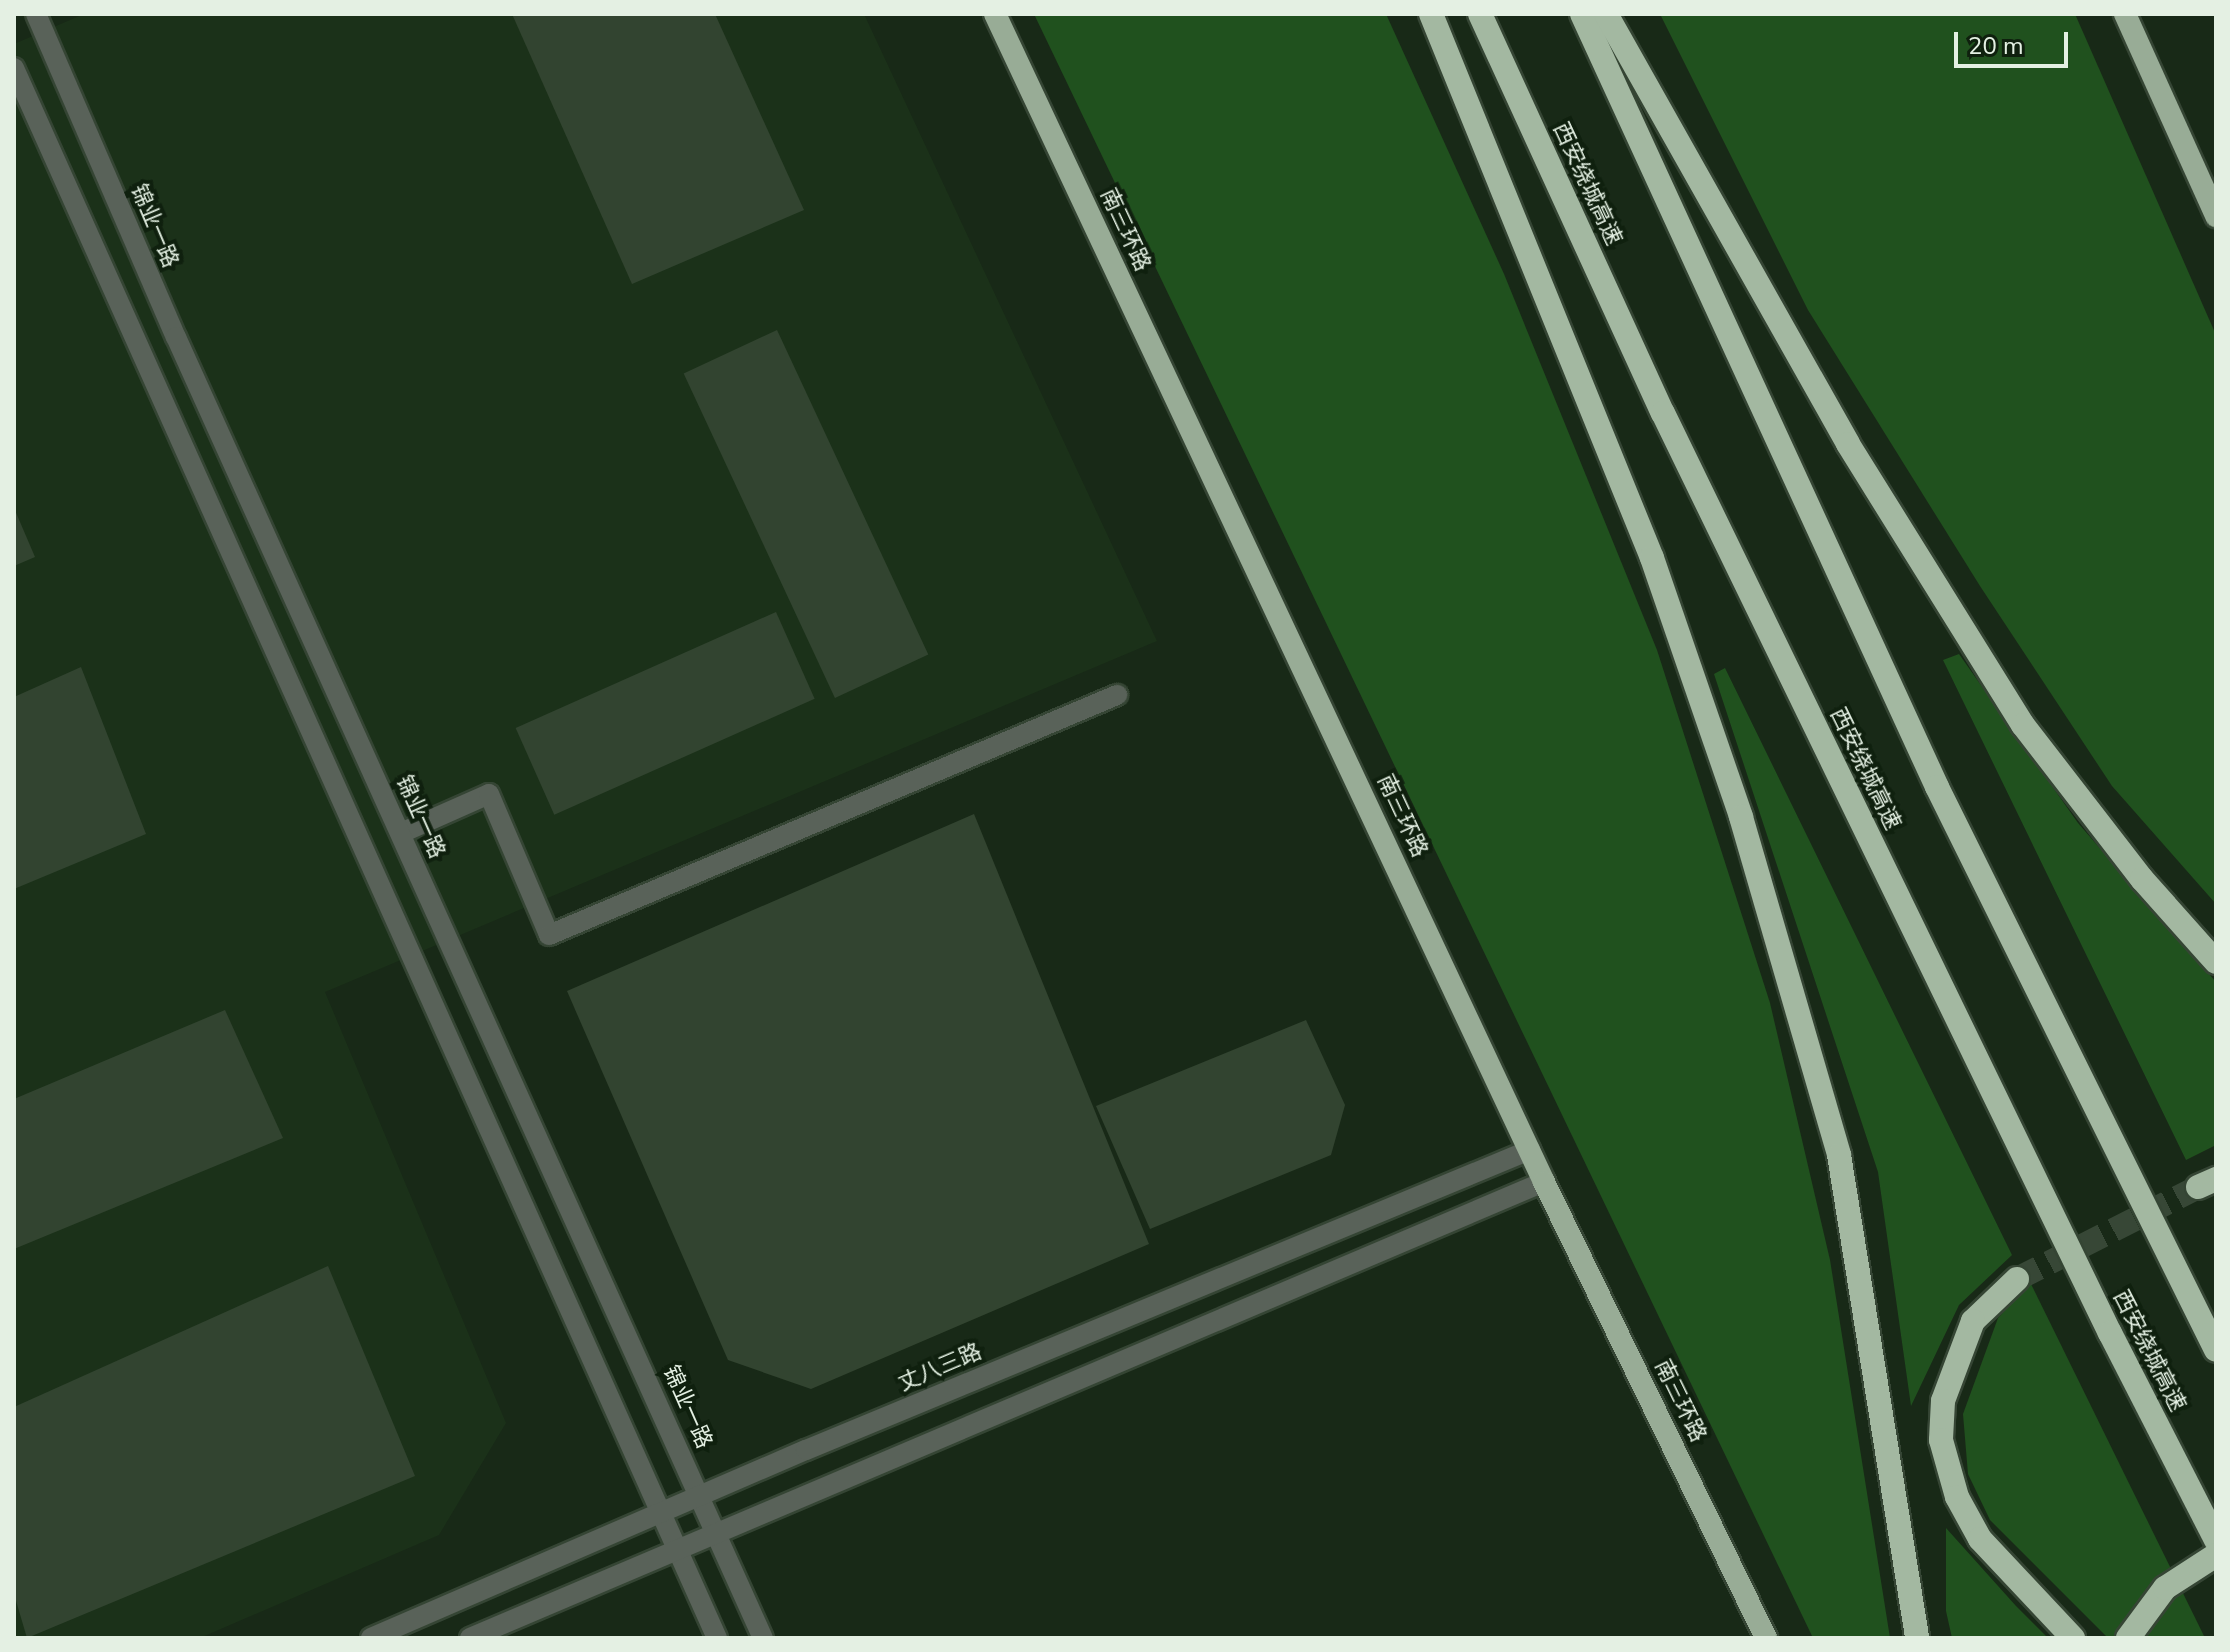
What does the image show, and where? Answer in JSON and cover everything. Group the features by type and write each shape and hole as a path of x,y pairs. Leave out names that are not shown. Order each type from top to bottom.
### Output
{"highway":[{"name":"南三环路","path":"995,14 1544,1182 1766,1638"},
{"path":"1431,14 1652,558 1741,817 1839,1155 1917,1638"},
{"name":"西安绕城高速","path":"1480,14 1663,413 2110,1333 2216,1540"},
{"path":"1582,14 1937,787 2216,1350"},
{"path":"1606,14 1848,444 2023,725 2142,879 2216,962"},
{"path":"2125,14 2216,216"},
{"path":"2017,1279 1973,1321 1943,1401 1941,1440 1957,1497 1980,1539 2073,1638"},
{"path":"2128,1638 2165,1588 2216,1555"}],"street":[{"name":"锦业一路","path":"36,14 763,1638"},
{"path":"14,68 717,1638"},
{"path":"401,833 489,794 549,935 1117,695"},
{"name":"丈八三路","path":"371,1638 701,1495 1530,1150"},
{"path":"470,1638 1544,1182"}],"shaded area":[{"path":"84,14 864,14 1157,641 325,992 506,1423 439,1535 200,1638 14,1638 14,44"}],"green space":[{"path":"1034,14 1386,14 1504,274 1657,650 1770,1003 1830,1260 1890,1638 1813,1638"},
{"path":"1660,14 2075,14 2216,335 2216,904 2112,786 1980,586 1808,310"},
{"path":"1959,654 2078,823 2216,982 2216,1145 2186,1160 1943,660"},
{"path":"1725,668 2012,1255 1959,1305 1911,1406 1878,1172 1714,674"},
{"path":"2030,1282 2205,1638 2108,1638 1990,1520 1968,1474 1963,1414 1998,1318"},
{"path":"1946,1528 2048,1638 1952,1638 1946,1611"}],"building":[{"path":"512,14 715,14 804,210 632,284"},
{"path":"777,330 928,654 835,698 684,374"},
{"path":"14,508 35,557 14,566"},
{"path":"776,612 815,699 554,815 516,728"},
{"path":"81,667 146,834 14,889 14,697"},
{"path":"974,814 1149,1244 811,1389 728,1360 567,991"},
{"path":"225,1010 283,1138 14,1249 14,1099"},
{"path":"1306,1020 1345,1105 1331,1155 1150,1229 1096,1106"},
{"path":"328,1266 415,1476 27,1638 14,1594 14,1407"}],"tunnel":[{"path":"2017,1279 2198,1187"}]}
